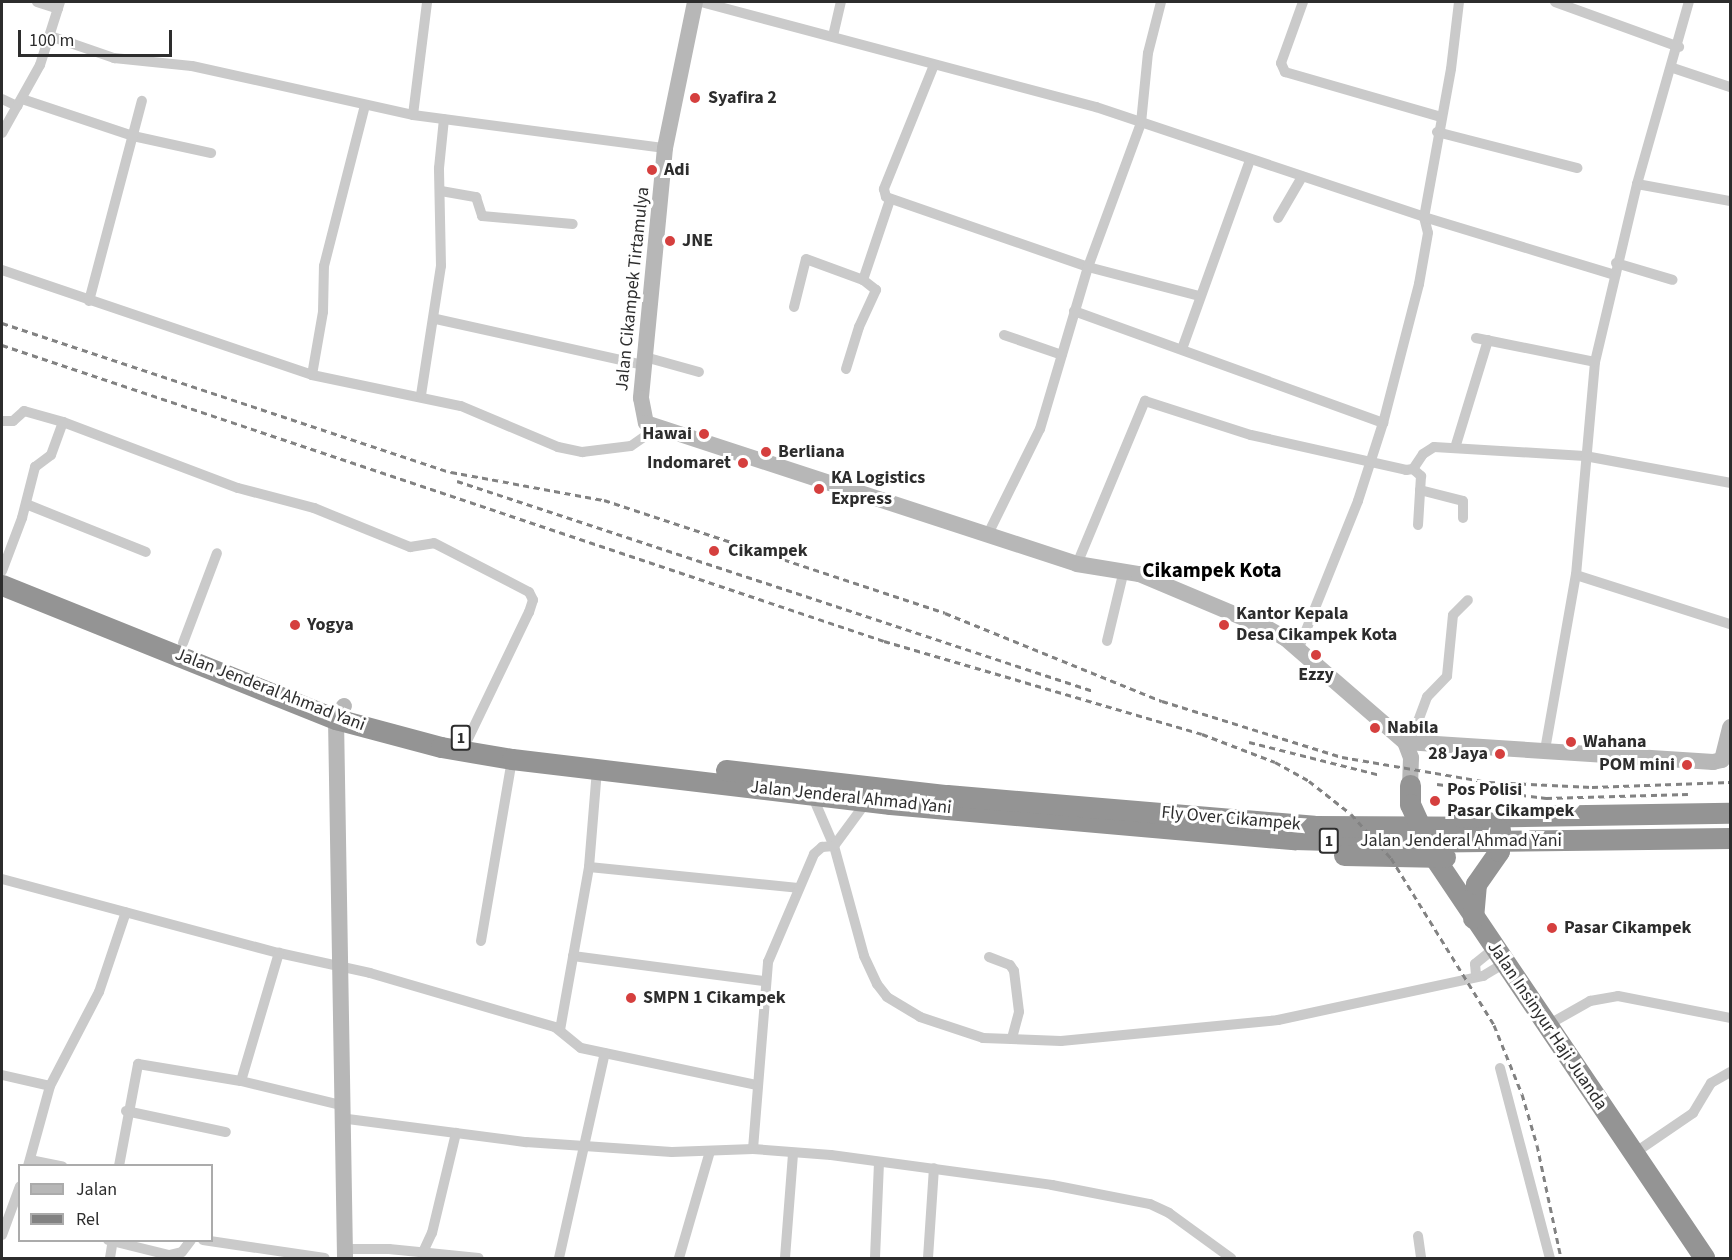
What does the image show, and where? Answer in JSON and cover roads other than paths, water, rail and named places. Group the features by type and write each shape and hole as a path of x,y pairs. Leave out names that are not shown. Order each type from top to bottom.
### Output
{"highway":[{"name":"Jalan Jenderal Ahmad Yani","path":"2,572 183,643 340,713 468,739 947,795"},
{"name":"Jalan Jenderal Ahmad Yani","path":"2,585 340,713 441,747 513,759 890,804 1340,842 1731,838"},
{"path":"855,783 912,782 1291,813 1309,823 1311,837 1302,853"},
{"path":"1410,785 1429,812 1459,817 1731,813"},
{"name":"Jalan Insinyur Haji Juanda","path":"1410,785 1410,804 1434,857 1704,1258"},
{"name":"Fly Over Cikampek","path":"947,795 1314,826 1731,824"},
{"path":"890,804 917,817 1158,843 1302,853 1434,857 1731,851"},
{"path":"1418,823 1459,817"},
{"path":"1473,918 1476,884 1496,855 1501,833 1487,818"}],"street":[{"path":"2,133 40,65 59,5 37,2"},
{"path":"413,115 427,2"},
{"name":"Jalan Cikampek Tirtamulya","path":"657,428 643,417 644,361 665,148 695,2"},
{"path":"701,2 1096,107 1424,218 1615,275"},
{"path":"833,36 841,2"},
{"path":"988,534 1040,429 1088,267 1141,123 1148,53 1161,2"},
{"path":"1303,2 1281,63 1285,72 1440,117"},
{"path":"1298,650 1370,463 1383,423 1419,284 1428,233 1424,218 1437,132 1451,69 1459,2"},
{"path":"1555,2 1678,47"},
{"path":"1545,750 1576,575 1595,362 1636,184 1672,68 1689,2"},
{"path":"50,36 114,58 192,66 413,115 665,148"},
{"path":"934,65 884,189 890,200 1088,267 1199,296"},
{"path":"1672,68 1731,87"},
{"path":"2,99 133,136 211,153"},
{"path":"89,301 141,101"},
{"path":"312,375 323,312 324,266 365,105"},
{"path":"421,395 435,319 441,266 444,119"},
{"path":"1437,132 1577,168"},
{"path":"1182,349 1199,296 1250,160"},
{"path":"1278,218 1302,177"},
{"path":"1636,184 1731,201"},
{"path":"441,192 476,197 482,216 573,224"},
{"path":"862,280 890,200"},
{"path":"794,307 806,259 862,280 876,290 859,327 846,369"},
{"path":"1616,263 1673,280"},
{"path":"2,270 312,375 421,395 491,417 531,439 582,452 631,446 657,428 770,461 1077,564 1124,570 1230,611 1285,638 1408,741 1726,760 1731,727"},
{"path":"1074,311 1383,423"},
{"path":"435,319 699,372"},
{"path":"1004,335 1062,355"},
{"path":"1476,338 1595,362"},
{"path":"1455,448 1488,340"},
{"path":"1077,564 1145,401 1251,435 1370,463 1413,469 1421,476 1418,525"},
{"path":"2,421 13,421 24,411 63,422 238,488 314,508 410,547 434,543 529,592 533,600 529,612 468,739"},
{"path":"2,572 26,504 35,467 51,455 63,422"},
{"path":"1413,469 1429,449 1455,448 1585,456 1731,483"},
{"path":"1420,490 1463,501 1463,518"},
{"path":"26,504 146,552"},
{"path":"183,643 217,553"},
{"path":"1107,641 1124,570"},
{"path":"1576,575 1731,624"},
{"path":"1410,785 1411,758 1408,741 1422,707 1447,676 1453,615 1468,600"},
{"path":"340,713 340,1112 344,1254 423,1252 479,1258"},
{"path":"481,942 513,759"},
{"path":"560,1029 588,867 597,770"},
{"path":"812,795 834,846 864,956 887,997 940,1025 983,1038 1061,1041 1244,1025 1476,975 1483,976 1500,956"},
{"path":"753,1149 763,981 798,888 814,854 822,847 834,846 867,801"},
{"path":"588,867 798,888"},
{"path":"2,879 279,953 340,965 560,1029 575,1045 758,1085"},
{"path":"29,1163 50,1086 99,992 126,912"},
{"path":"241,1082 279,953"},
{"path":"573,956 763,981"},
{"path":"1476,975 1475,964 1500,956"},
{"path":"989,957 1010,965 1014,971 1019,1012 1012,1039"},
{"path":"1546,1026 1590,1001 1618,996 1731,1018"},
{"path":"559,1258 605,1053"},
{"path":"119,1164 126,1111 138,1064 241,1082 340,1112 456,1133 672,1152 753,1149 934,1168 1090,1191 1150,1204 1169,1213 1232,1258"},
{"path":"1500,1068 1550,1258"},
{"path":"1633,1154 1693,1113 1711,1083 1731,1072"},
{"path":"2,1075 50,1086"},
{"path":"126,1111 226,1132"},
{"path":"423,1252 432,1233 456,1133"},
{"path":"680,1258 710,1151"},
{"path":"785,1258 793,1153"},
{"path":"875,1258 879,1162"},
{"path":"928,1258 934,1168"},
{"path":"2,1235 18,1191"},
{"path":"1418,1236 1421,1258"},
{"path":"213,1241 325,1258"},
{"path":"110,1258 111,1242"},
{"path":"115,1242 169,1255 182,1252 190,1242"}],"railway":[{"path":"2,323 451,472 604,500 945,613 1162,701 1342,757 1489,782 1592,787 1730,782"},
{"path":"2,345 884,641 1202,734 1275,762 1309,781 1351,814 1391,858 1494,1025 1522,1094 1537,1145 1561,1258"},
{"path":"457,481 1093,691"},
{"path":"1249,742 1380,775"},
{"path":"1437,784 1546,798 1688,794"}],"place":[{"name":"Syafira 2","path":"695,98"},
{"name":"Adi","path":"652,170"},
{"name":"JNE","path":"670,241"},
{"name":"Hawai","path":"704,434"},
{"name":"Berliana","path":"766,452"},
{"name":"Indomaret","path":"743,463"},
{"name":"KA Logistics Express","path":"819,489"},
{"name":"Cikampek","path":"714,551"},
{"name":"Yogya","path":"295,625"},
{"name":"Kantor Kepala Desa Cikampek Kota","path":"1224,625"},
{"name":"Ezzy","path":"1316,655"},
{"name":"Nabila","path":"1375,728"},
{"name":"Wahana","path":"1571,742"},
{"name":"28 Jaya","path":"1500,754"},
{"name":"POM mini","path":"1687,765"},
{"name":"Pos Polisi Pasar Cikampek","path":"1435,801"},
{"name":"Pasar Cikampek","path":"1552,928"},
{"name":"SMPN 1 Cikampek","path":"631,998"}],"district":[{"name":"Cikampek Kota","path":"1212,570"}]}
